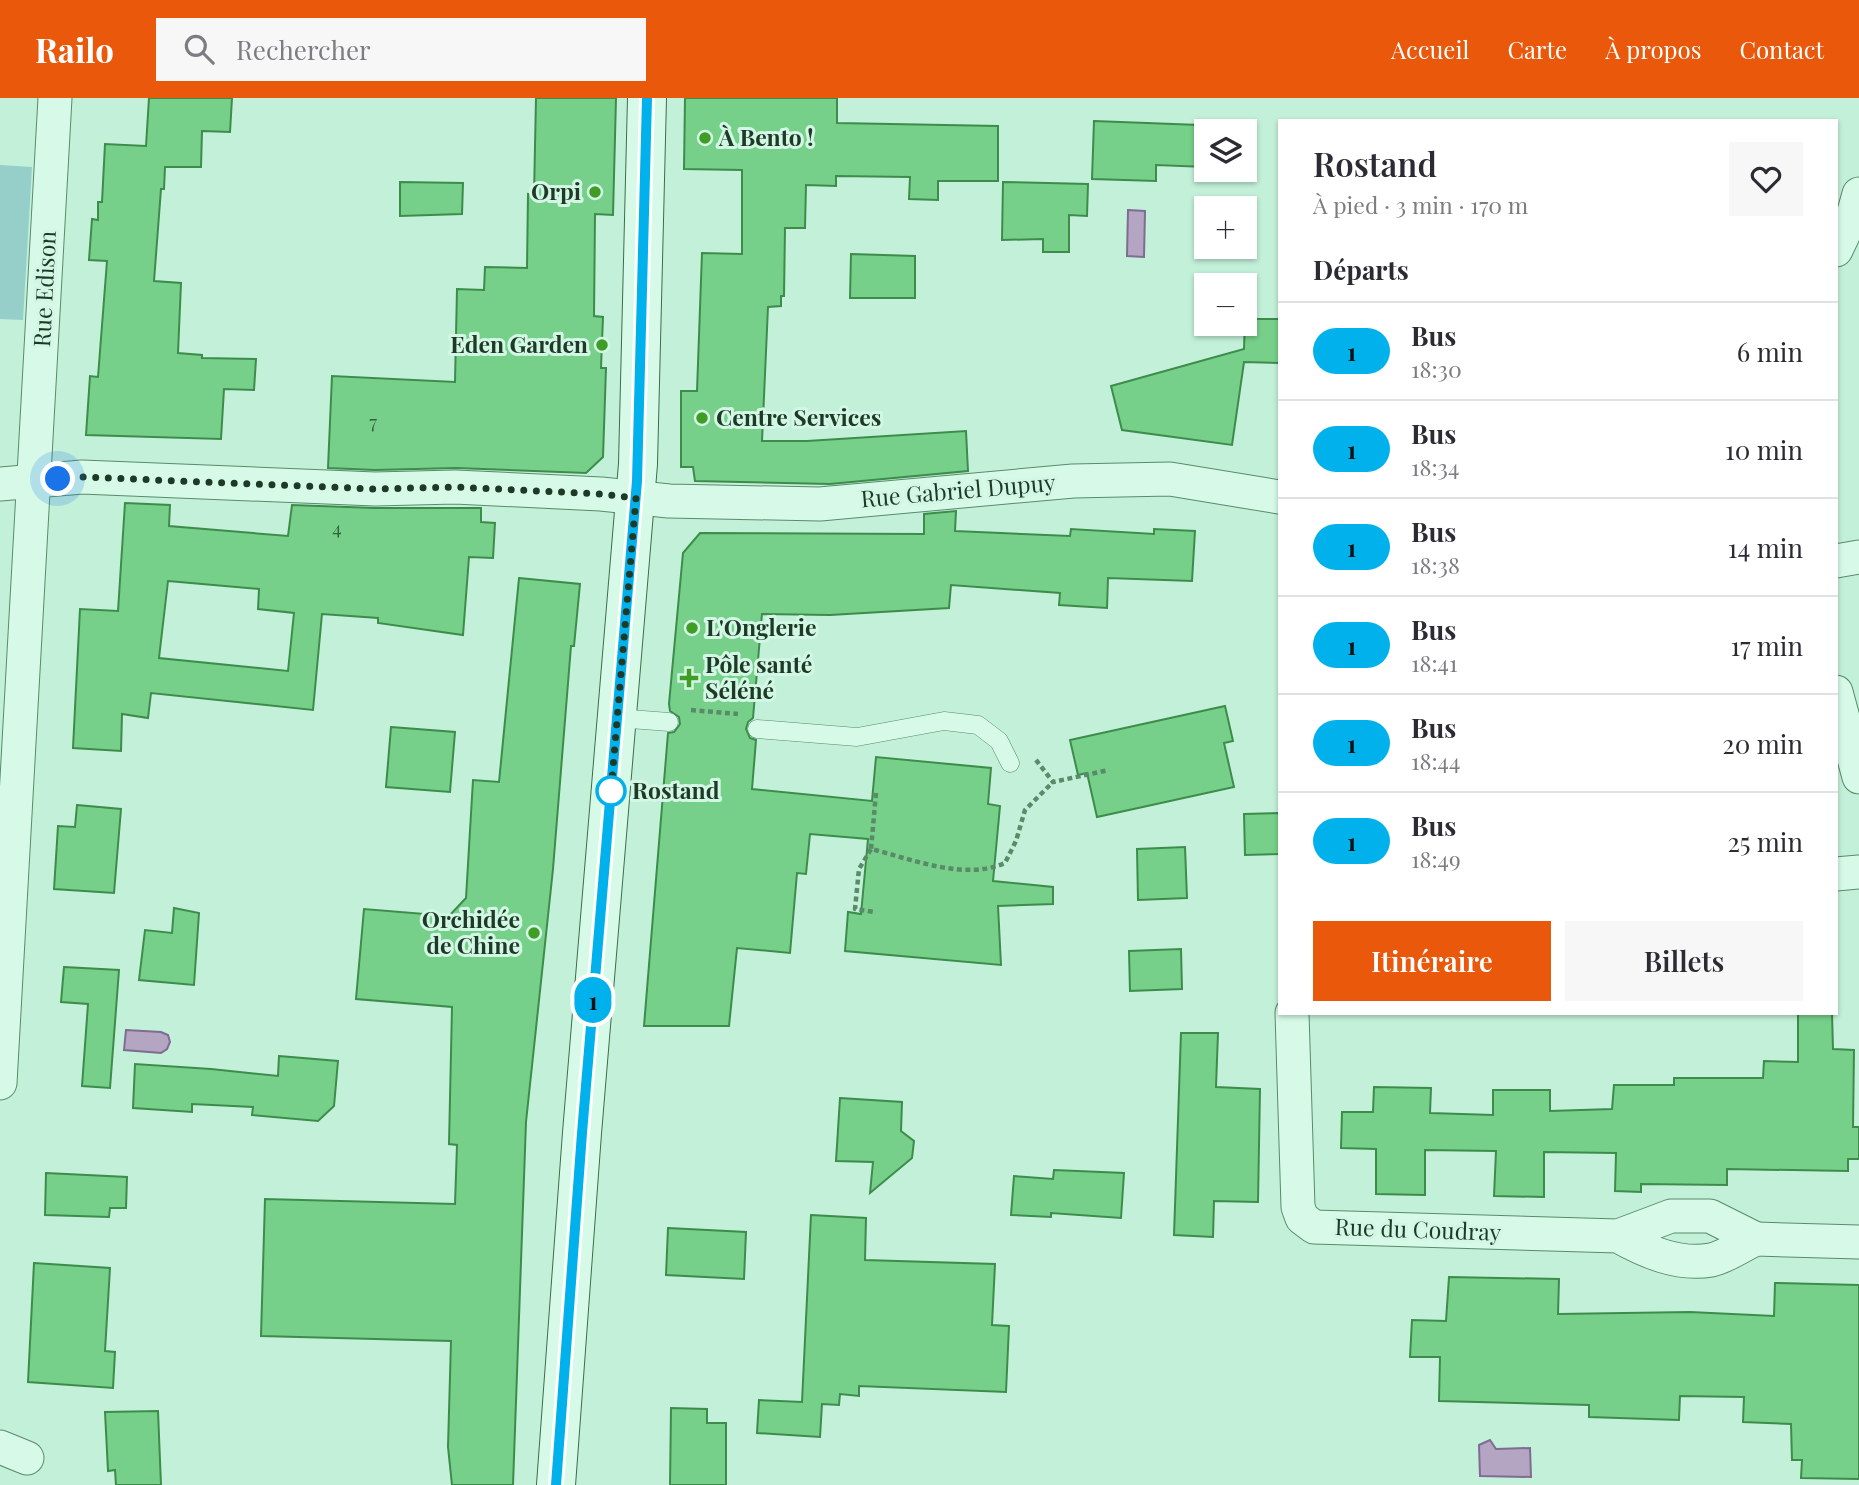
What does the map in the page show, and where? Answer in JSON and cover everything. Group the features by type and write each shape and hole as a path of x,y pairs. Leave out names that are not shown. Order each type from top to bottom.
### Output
{"main road":[{"path":"556,1485 582,1133 636,498 647,98"}],"street":[{"name":"Rue Edison","path":"0,1083 55,98"},
{"path":"1838,246 1854,212 1859,194"},
{"name":"Rue Gabriel Dupuy","path":"0,484 82,477 375,489 455,487 669,500 820,504 1073,481 1170,479 1278,497"},
{"path":"1838,561 1859,557"},
{"path":"1838,698 1856,757"},
{"path":"1838,874 1859,872"},
{"name":"Rue du Coudray","path":"1292,1015 1297,1207 1302,1218 1314,1227 1618,1236 1671,1216 1710,1216 1756,1239 1859,1242"},
{"name":"Rue du Coudray","path":"1618,1236 1648,1252 1712,1260 1756,1239"}],"lane":[{"path":"617,718 669,722"},
{"path":"757,729 857,737 944,721 978,724 999,741 1010,763"}],"path":[{"path":"870,849 961,870 991,869 1005,863 1016,841 1025,810 1053,782"},
{"path":"875,912 856,909 859,869 870,849 876,793"}],"shaded area":[{"path":"0,165 32,167 23,320 0,319"},
{"path":"1128,210 1145,211 1144,257 1127,256"},
{"path":"126,1030 161,1032 168,1035 170,1042 167,1049 161,1053 124,1050"},
{"path":"1490,1440 1496,1449 1530,1448 1531,1477 1480,1476 1479,1445"}],"building":[{"path":"149,98 232,98 230,132 202,131 201,167 165,167 154,281 181,283 178,353 202,355 202,358 256,359 254,390 224,389 221,439 86,435 90,376 98,377 107,261 89,260 92,219 98,220 98,202 102,202 105,144 146,146"},
{"path":"536,98 616,98 613,215 595,214 594,316 603,317 601,368 606,368 603,457 586,473 456,468 328,468 332,376 455,382 457,289 484,290 485,267 527,268 528,194 534,195"},
{"path":"685,98 837,98 837,123 998,126 998,181 938,181 938,200 909,199 910,177 836,176 836,186 806,185 805,228 785,228 784,296 781,296 781,306 768,307 762,441 807,441 966,431 968,471 830,484 695,481 693,467 681,467 681,391 697,391 702,253 742,254 742,170 684,169"},
{"path":"1094,121 1194,125 1194,167 1156,165 1156,181 1092,179"},
{"path":"400,182 463,183 462,214 400,216"},
{"path":"1003,182 1088,184 1087,216 1069,215 1069,252 1043,252 1043,239 1002,240"},
{"path":"851,254 915,256 915,298 850,298"},
{"path":"1257,319 1278,319 1278,363 1244,362 1232,445 1122,430 1111,386 1244,349 1244,336 1257,336"},
{"path":"125,503 170,505 169,526 288,536 292,505 481,508 481,522 495,523 493,558 469,557 463,635 378,623 378,618 322,614 313,710 151,693 148,718 122,714 121,751 73,748 80,609 118,611","holes":["168,581 259,589 258,609 294,613 288,671 159,658"]},
{"path":"956,511 955,531 1070,536 1071,529 1154,534 1154,529 1195,531 1192,581 1108,578 1107,608 1059,605 1060,593 951,585 949,608 830,615 762,614 753,718 746,729 750,738 756,740 752,789 872,801 876,757 991,768 988,804 1000,806 993,881 1053,887 1053,904 998,906 1001,965 845,951 848,912 861,914 868,839 810,834 806,874 797,873 790,953 737,948 729,1026 644,1026 668,733 674,732 680,724 679,717 670,711 669,704 683,553 700,533 924,534 924,514"},
{"path":"519,578 580,584 574,646 571,646 553,869 526,1122 513,1485 452,1485 448,1447 451,1341 261,1336 265,1199 455,1204 457,1145 449,1144 452,1007 356,999 364,909 449,916 466,898 473,780 499,782"},
{"path":"1225,706 1233,741 1224,743 1234,787 1097,817 1087,773 1078,775 1070,740"},
{"path":"391,727 455,732 450,792 386,787"},
{"path":"77,805 121,809 114,893 54,889 58,826 75,827"},
{"path":"1278,813 1278,854 1245,855 1244,814"},
{"path":"1185,847 1187,898 1138,900 1137,849"},
{"path":"174,908 199,913 194,985 139,980 145,930 172,933"},
{"path":"1181,949 1182,989 1130,991 1129,951"},
{"path":"64,967 119,970 110,1088 82,1086 88,1004 61,1002"},
{"path":"1798,1015 1832,1015 1833,1049 1854,1050 1853,1127 1859,1127 1859,1159 1848,1159 1848,1171 1727,1169 1727,1185 1641,1184 1641,1192 1615,1191 1616,1153 1544,1152 1544,1197 1494,1196 1496,1151 1425,1150 1425,1195 1376,1194 1376,1149 1341,1148 1342,1112 1373,1112 1374,1087 1431,1088 1430,1113 1493,1115 1493,1090 1550,1090 1550,1111 1612,1109 1614,1085 1674,1085 1674,1078 1763,1078 1764,1061 1798,1062"},
{"path":"1181,1033 1218,1033 1216,1087 1260,1089 1258,1202 1214,1201 1213,1237 1174,1235"},
{"path":"279,1056 338,1061 334,1106 318,1121 252,1115 253,1107 192,1104 192,1112 133,1108 135,1064 278,1076"},
{"path":"840,1098 902,1102 901,1131 914,1141 912,1158 870,1193 873,1162 836,1161"},
{"path":"1054,1170 1124,1173 1121,1218 1051,1213 1051,1217 1011,1215 1014,1176 1053,1179"},
{"path":"46,1173 127,1177 126,1208 110,1208 109,1217 45,1215"},
{"path":"811,1215 866,1218 865,1260 995,1264 992,1325 1009,1326 1006,1392 859,1386 859,1396 840,1394 839,1405 822,1404 820,1437 757,1433 759,1400 802,1402"},
{"path":"668,1228 746,1232 744,1279 666,1275"},
{"path":"34,1263 110,1268 105,1351 115,1352 113,1388 28,1382"},
{"path":"1449,1277 1559,1279 1558,1314 1690,1312 1774,1316 1775,1283 1859,1285 1859,1479 1801,1478 1802,1460 1792,1460 1791,1424 1743,1422 1744,1397 1680,1396 1679,1420 1589,1417 1589,1405 1439,1401 1440,1357 1410,1357 1412,1320 1446,1321"},
{"path":"671,1408 707,1409 707,1423 726,1423 726,1485 670,1485"},
{"path":"158,1411 161,1485 116,1485 115,1470 108,1471 105,1412"}],"bus line":[{"name":"1","path":"556,1485 582,1133 637,481 647,98"}],"place":[{"name":"À Bento !","path":"705,138"},
{"name":"Orpi","path":"595,192"},
{"name":"Eden Garden","path":"602,345"},
{"name":"Centre Services","path":"702,418"},
{"name":"L'Onglerie","path":"692,628"},
{"name":"Pôle santé Séléné","path":"689,678"},
{"name":"Rostand","path":"611,791"},
{"name":"Orchidée de Chine","path":"534,933"}],"route":[{"path":"58,479 82,477 375,489 455,487 636,498 611,791"}]}
